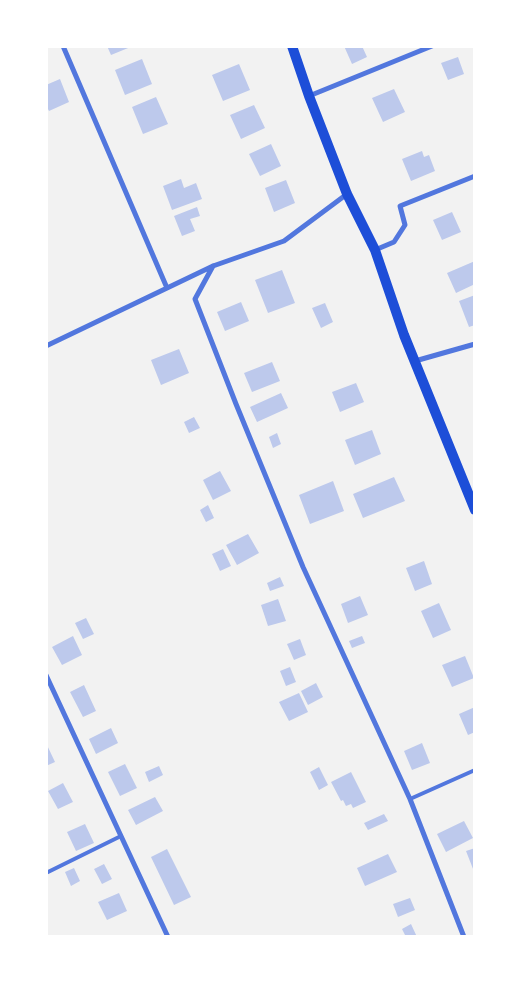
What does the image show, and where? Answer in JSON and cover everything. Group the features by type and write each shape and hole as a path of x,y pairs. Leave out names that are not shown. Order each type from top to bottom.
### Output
{"main road":[{"path":"292,46 347,194 375,250 404,334 475,510"}],"street":[{"path":"63,46 167,288"},
{"path":"309,96 432,46"},
{"path":"375,250 394,242 406,225 400,206 475,176"},
{"path":"46,346 214,266 284,241 347,194"},
{"path":"214,266 196,299 236,404 303,567 410,799 464,937"},
{"path":"415,361 475,344"},
{"path":"46,675 168,937"}],"lane":[{"path":"410,799 475,770"},
{"path":"46,873 121,836"}],"building":[{"path":"107,46 133,46 111,55"},
{"path":"344,46 362,46 367,57 352,64"},
{"path":"458,57 464,74 448,80 441,63"},
{"path":"142,59 152,84 125,95 115,70"},
{"path":"239,64 250,90 223,101 212,75"},
{"path":"60,79 69,102 49,111 46,105 46,85"},
{"path":"394,89 405,112 383,122 372,98"},
{"path":"156,97 168,124 143,134 132,107"},
{"path":"254,105 265,128 241,139 230,115"},
{"path":"271,144 281,166 260,176 249,154"},
{"path":"422,151 424,157 429,155 435,171 411,181 402,159"},
{"path":"181,179 184,188 196,183 202,199 172,210 163,186"},
{"path":"286,180 295,203 274,212 265,188"},
{"path":"197,207 200,216 190,219 195,231 182,236 174,216"},
{"path":"452,212 461,232 442,240 433,220"},
{"path":"475,261 475,284 456,293 447,273"},
{"path":"282,270 295,303 268,313 255,280"},
{"path":"475,295 475,325 469,327 459,301"},
{"path":"241,302 249,321 225,331 217,312"},
{"path":"325,303 333,322 321,328 312,308"},
{"path":"179,349 189,373 161,385 151,360"},
{"path":"272,362 280,381 252,392 244,373"},
{"path":"356,383 364,402 340,412 332,392"},
{"path":"281,393 288,408 257,422 250,407"},
{"path":"194,417 200,428 189,433 184,422"},
{"path":"372,430 381,454 355,465 345,440"},
{"path":"277,433 281,444 273,448 269,437"},
{"path":"220,471 231,491 213,500 203,480"},
{"path":"394,477 405,501 363,518 353,494"},
{"path":"333,481 344,511 310,524 299,495"},
{"path":"208,505 214,518 206,522 200,510"},
{"path":"248,534 259,553 237,565 226,545"},
{"path":"223,549 231,566 220,571 212,554"},
{"path":"424,561 432,584 415,591 406,568"},
{"path":"280,577 284,586 270,591 267,583"},
{"path":"360,596 368,615 348,623 341,604"},
{"path":"278,599 286,621 268,626 261,605"},
{"path":"439,603 451,630 433,638 421,611"},
{"path":"86,618 94,634 83,639 75,623"},
{"path":"73,636 82,655 62,665 52,647"},
{"path":"362,636 365,643 352,648 349,641"},
{"path":"300,639 306,655 294,660 287,644"},
{"path":"465,656 474,678 452,687 442,665"},
{"path":"290,667 296,682 286,686 280,671"},
{"path":"316,683 323,697 308,705 301,691"},
{"path":"84,685 96,711 83,717 70,692"},
{"path":"299,693 308,712 289,721 279,702"},
{"path":"475,707 475,732 468,735 459,714"},
{"path":"111,728 118,743 96,754 89,739"},
{"path":"46,743 55,762 46,766"},
{"path":"422,743 430,763 412,770 404,751"},
{"path":"125,764 137,788 120,796 108,772"},
{"path":"159,766 163,775 149,782 145,772"},
{"path":"319,767 328,785 319,790 310,772"},
{"path":"351,772 366,802 353,808 351,804 346,806 343,800 341,801 331,782"},
{"path":"63,783 73,802 58,809 48,791"},
{"path":"155,797 163,811 136,825 128,810"},
{"path":"384,814 388,821 368,830 364,823"},
{"path":"464,821 473,838 446,852 437,834"},
{"path":"85,824 94,843 76,851 67,832"},
{"path":"475,848 475,874 466,851"},
{"path":"167,849 191,897 174,905 151,857"},
{"path":"388,854 397,872 365,886 357,868"},
{"path":"104,864 112,879 102,884 94,869"},
{"path":"74,868 80,881 71,886 65,872"},
{"path":"119,893 127,911 107,920 98,902"},
{"path":"410,898 415,910 398,917 393,904"},
{"path":"411,924 417,937 406,937 402,929"}]}
